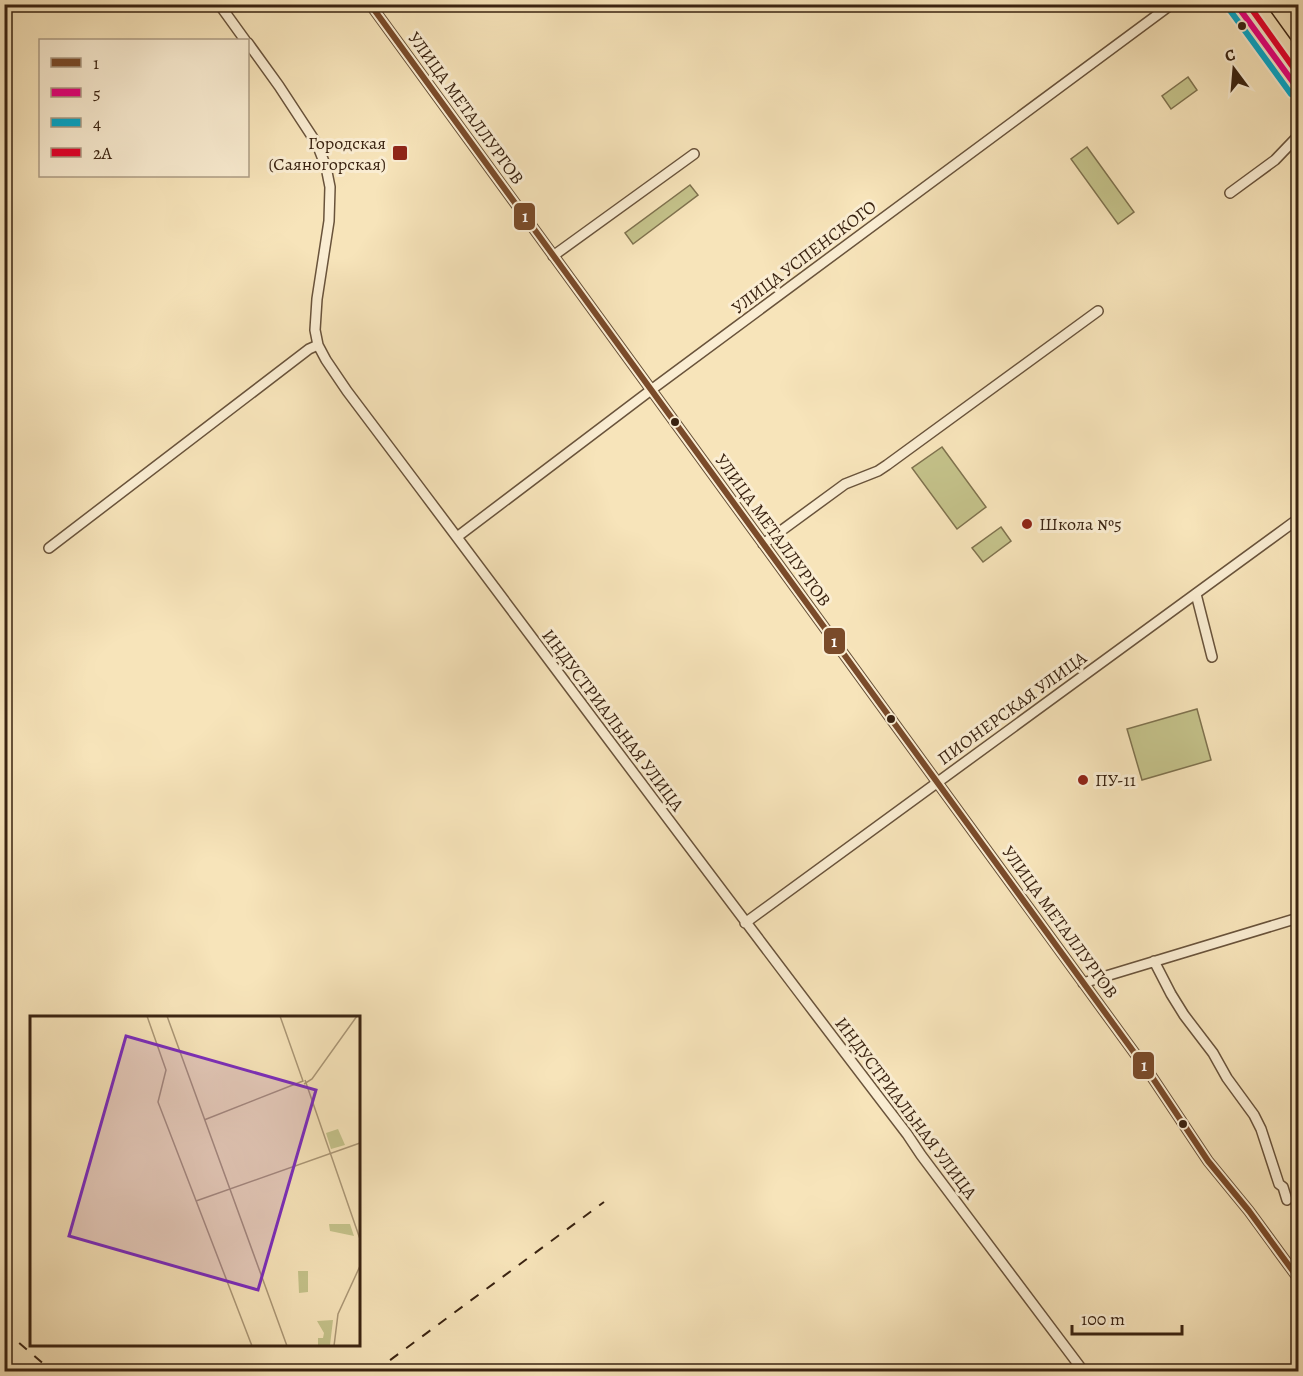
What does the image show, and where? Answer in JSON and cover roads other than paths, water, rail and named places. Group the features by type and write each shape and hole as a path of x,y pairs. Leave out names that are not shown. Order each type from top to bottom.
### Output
{"main road":[{"path":"1236,4 1299,89"},
{"path":"1257,4 1295,48 1299,61"}],"street":[{"name":"ИНДУСТРИАЛЬНАЯ УЛИЦА","path":"219,4 244,39"},
{"name":"УЛИЦА МЕТАЛЛУРГОВ","path":"370,4 1152,1077 1208,1161 1299,1278"},
{"name":"УЛИЦА УСПЕНСКОГО","path":"458,537 651,390 1172,4"},
{"name":"ИНДУСТРИАЛЬНАЯ УЛИЦА","path":"249,46 279,86 317,144 326,167 330,187 329,221 317,299 315,330 318,345 326,360 347,392 458,537 745,923 907,1134 1084,1371"},
{"path":"1230,193 1275,160 1299,136"},
{"path":"553,256 694,154"},
{"path":"763,544 845,484 887,465 1098,311"},
{"path":"49,548 309,349 318,345"},
{"name":"ПИОНЕРСКАЯ УЛИЦА","path":"745,923 1299,519"},
{"path":"1196,594 1212,657"},
{"path":"1083,983 1299,918"},
{"path":"1154,961 1184,1016 1213,1053 1227,1078 1254,1115 1287,1200"}],"railway":[{"path":"374,1372 604,1202"},
{"path":"4,1330 53,1372"},
{"path":"4,1350 20,1372"}],"place":[{"name":"Городская (Саяногорская)","path":"400,153"},
{"name":"Школа №5","path":"1027,524"},
{"name":"ПУ-11","path":"1083,780"}]}
